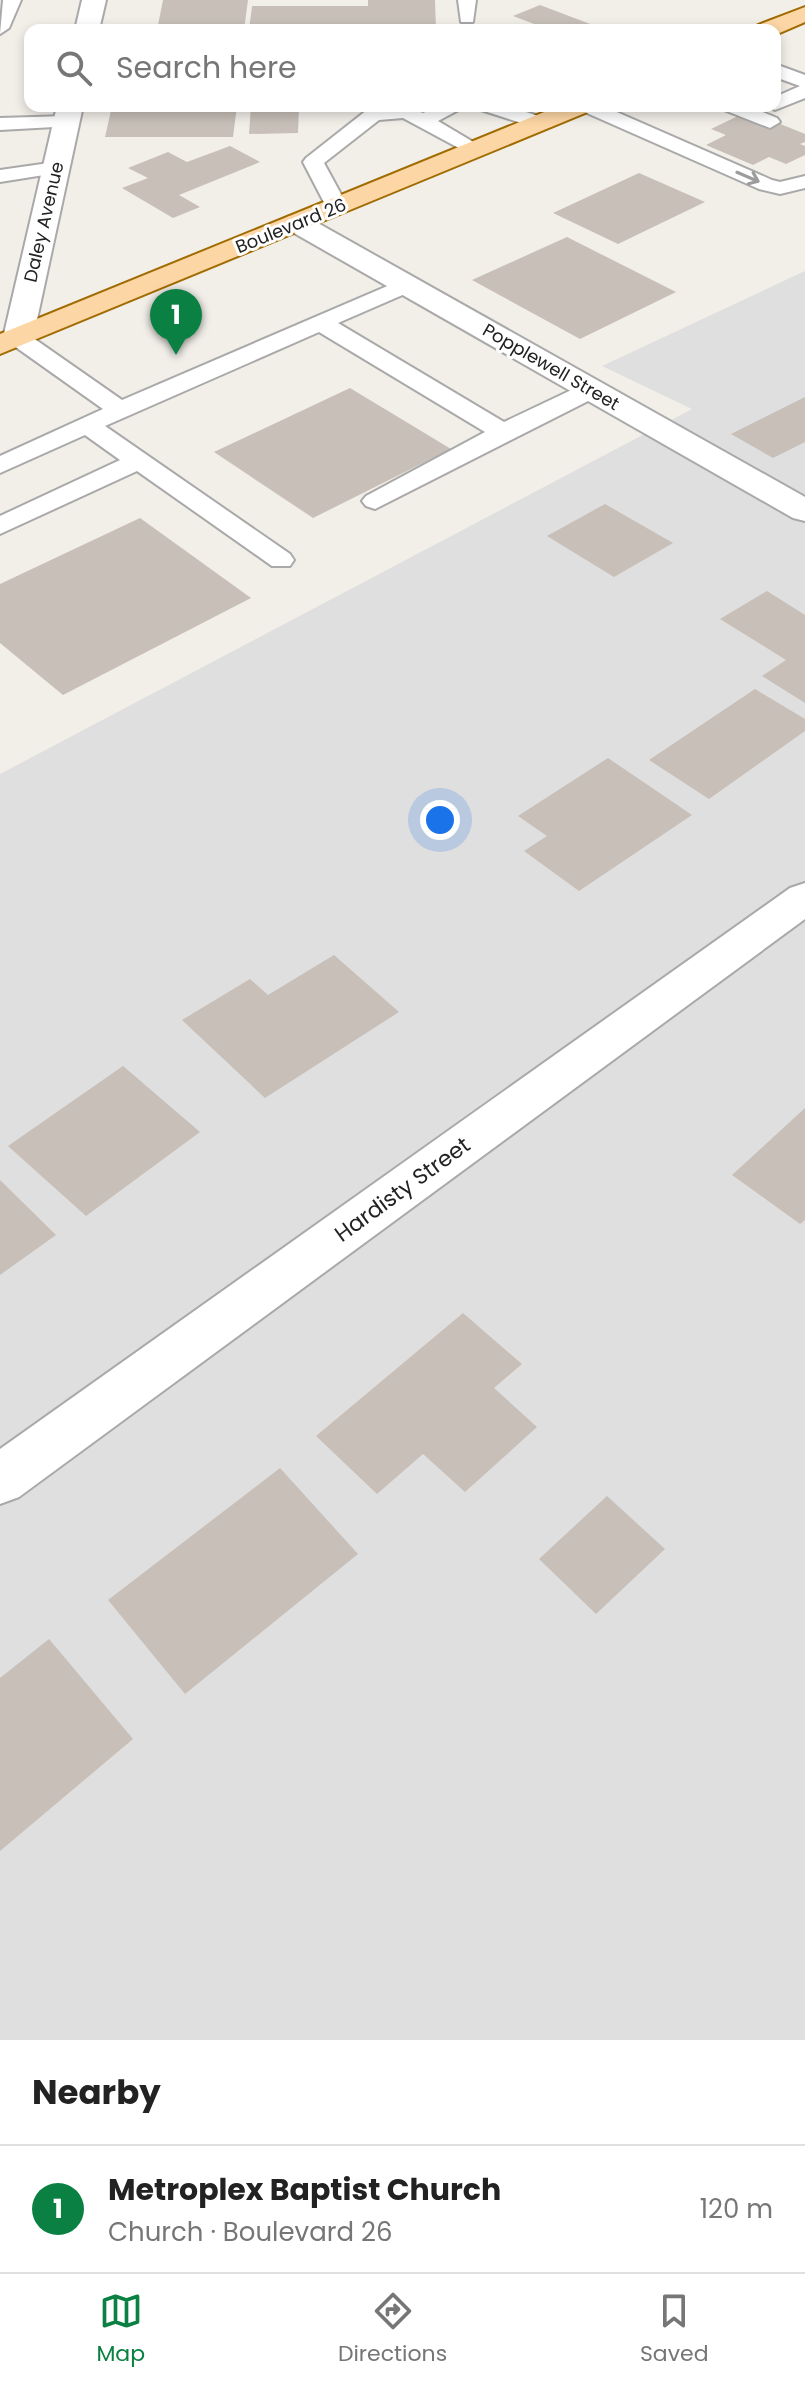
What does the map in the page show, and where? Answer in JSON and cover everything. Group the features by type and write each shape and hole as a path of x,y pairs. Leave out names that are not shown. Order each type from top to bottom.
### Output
{"main road":[{"path":"781,24 804,15"},
{"name":"Boulevard 26","path":"9,342 568,112"}],"street":[{"path":"88,24 94,0"},
{"name":"Daley Avenue","path":"9,342 68,114"},
{"name":"Popplewell Street","path":"297,223 805,511"},
{"name":"Hardisty Street","path":"0,1480 805,898"}],"lane":[{"path":"0,28 12,0"},
{"path":"781,72 805,82"},
{"path":"781,105 805,91"},
{"path":"337,207 313,162 374,114 406,112 475,149"},
{"path":"422,121 442,112"},
{"path":"506,112 540,123"},
{"path":"598,112 766,185 780,188 805,182"},
{"path":"781,112 805,117"},
{"path":"0,124 68,114"},
{"path":"0,176 56,168"},
{"path":"0,465 406,285"},
{"path":"319,322 503,432"},
{"path":"9,342 120,410"},
{"path":"375,501 503,432 591,390"},
{"path":"87,425 281,560"},
{"path":"0,526 140,460"}],"shaded area":[{"path":"805,271 805,2040 0,2040 0,774 692,409 602,366"}],"building":[{"path":"163,0 248,0 245,24 158,24"},
{"path":"368,0 435,0 436,24 250,24 252,6 368,6"},
{"path":"540,5 590,24 534,24 513,16"},
{"path":"111,112 236,112 233,137 105,137"},
{"path":"251,112 299,112 298,133 249,134"},
{"path":"738,116 762,126 773,121 805,134 805,142 800,144 805,146 805,155 786,164 769,157 753,165 706,145 726,135 711,129"},
{"path":"230,146 260,162 179,195 200,207 173,218 122,188 148,178 128,168 168,152 187,162"},
{"path":"639,173 705,202 618,244 553,213"},
{"path":"567,237 676,292 580,339 472,280"},
{"path":"350,388 451,449 313,518 214,452"},
{"path":"805,397 805,442 773,458 731,434"},
{"path":"605,504 673,543 614,577 547,536"},
{"path":"140,518 251,598 63,695 0,643 0,584"},
{"path":"767,591 805,615 805,703 762,676 786,660 720,619"},
{"path":"755,689 805,719 805,731 709,799 649,760"},
{"path":"608,758 692,815 579,891 524,851 547,836 518,816"},
{"path":"334,955 399,1012 265,1098 182,1020 250,979 268,995"},
{"path":"123,1066 200,1132 86,1216 8,1146"},
{"path":"805,1108 805,1220 800,1224 732,1175"},
{"path":"0,1180 56,1235 0,1275"},
{"path":"463,1313 522,1364 494,1388 537,1427 465,1492 423,1454 377,1494 316,1436"},
{"path":"280,1468 358,1554 185,1694 108,1600"},
{"path":"607,1496 665,1549 596,1614 539,1559"},
{"path":"49,1639 133,1739 0,1851 0,1678"}],"place":[{"name":"Metroplex Baptist Church","path":"176,355"}]}
